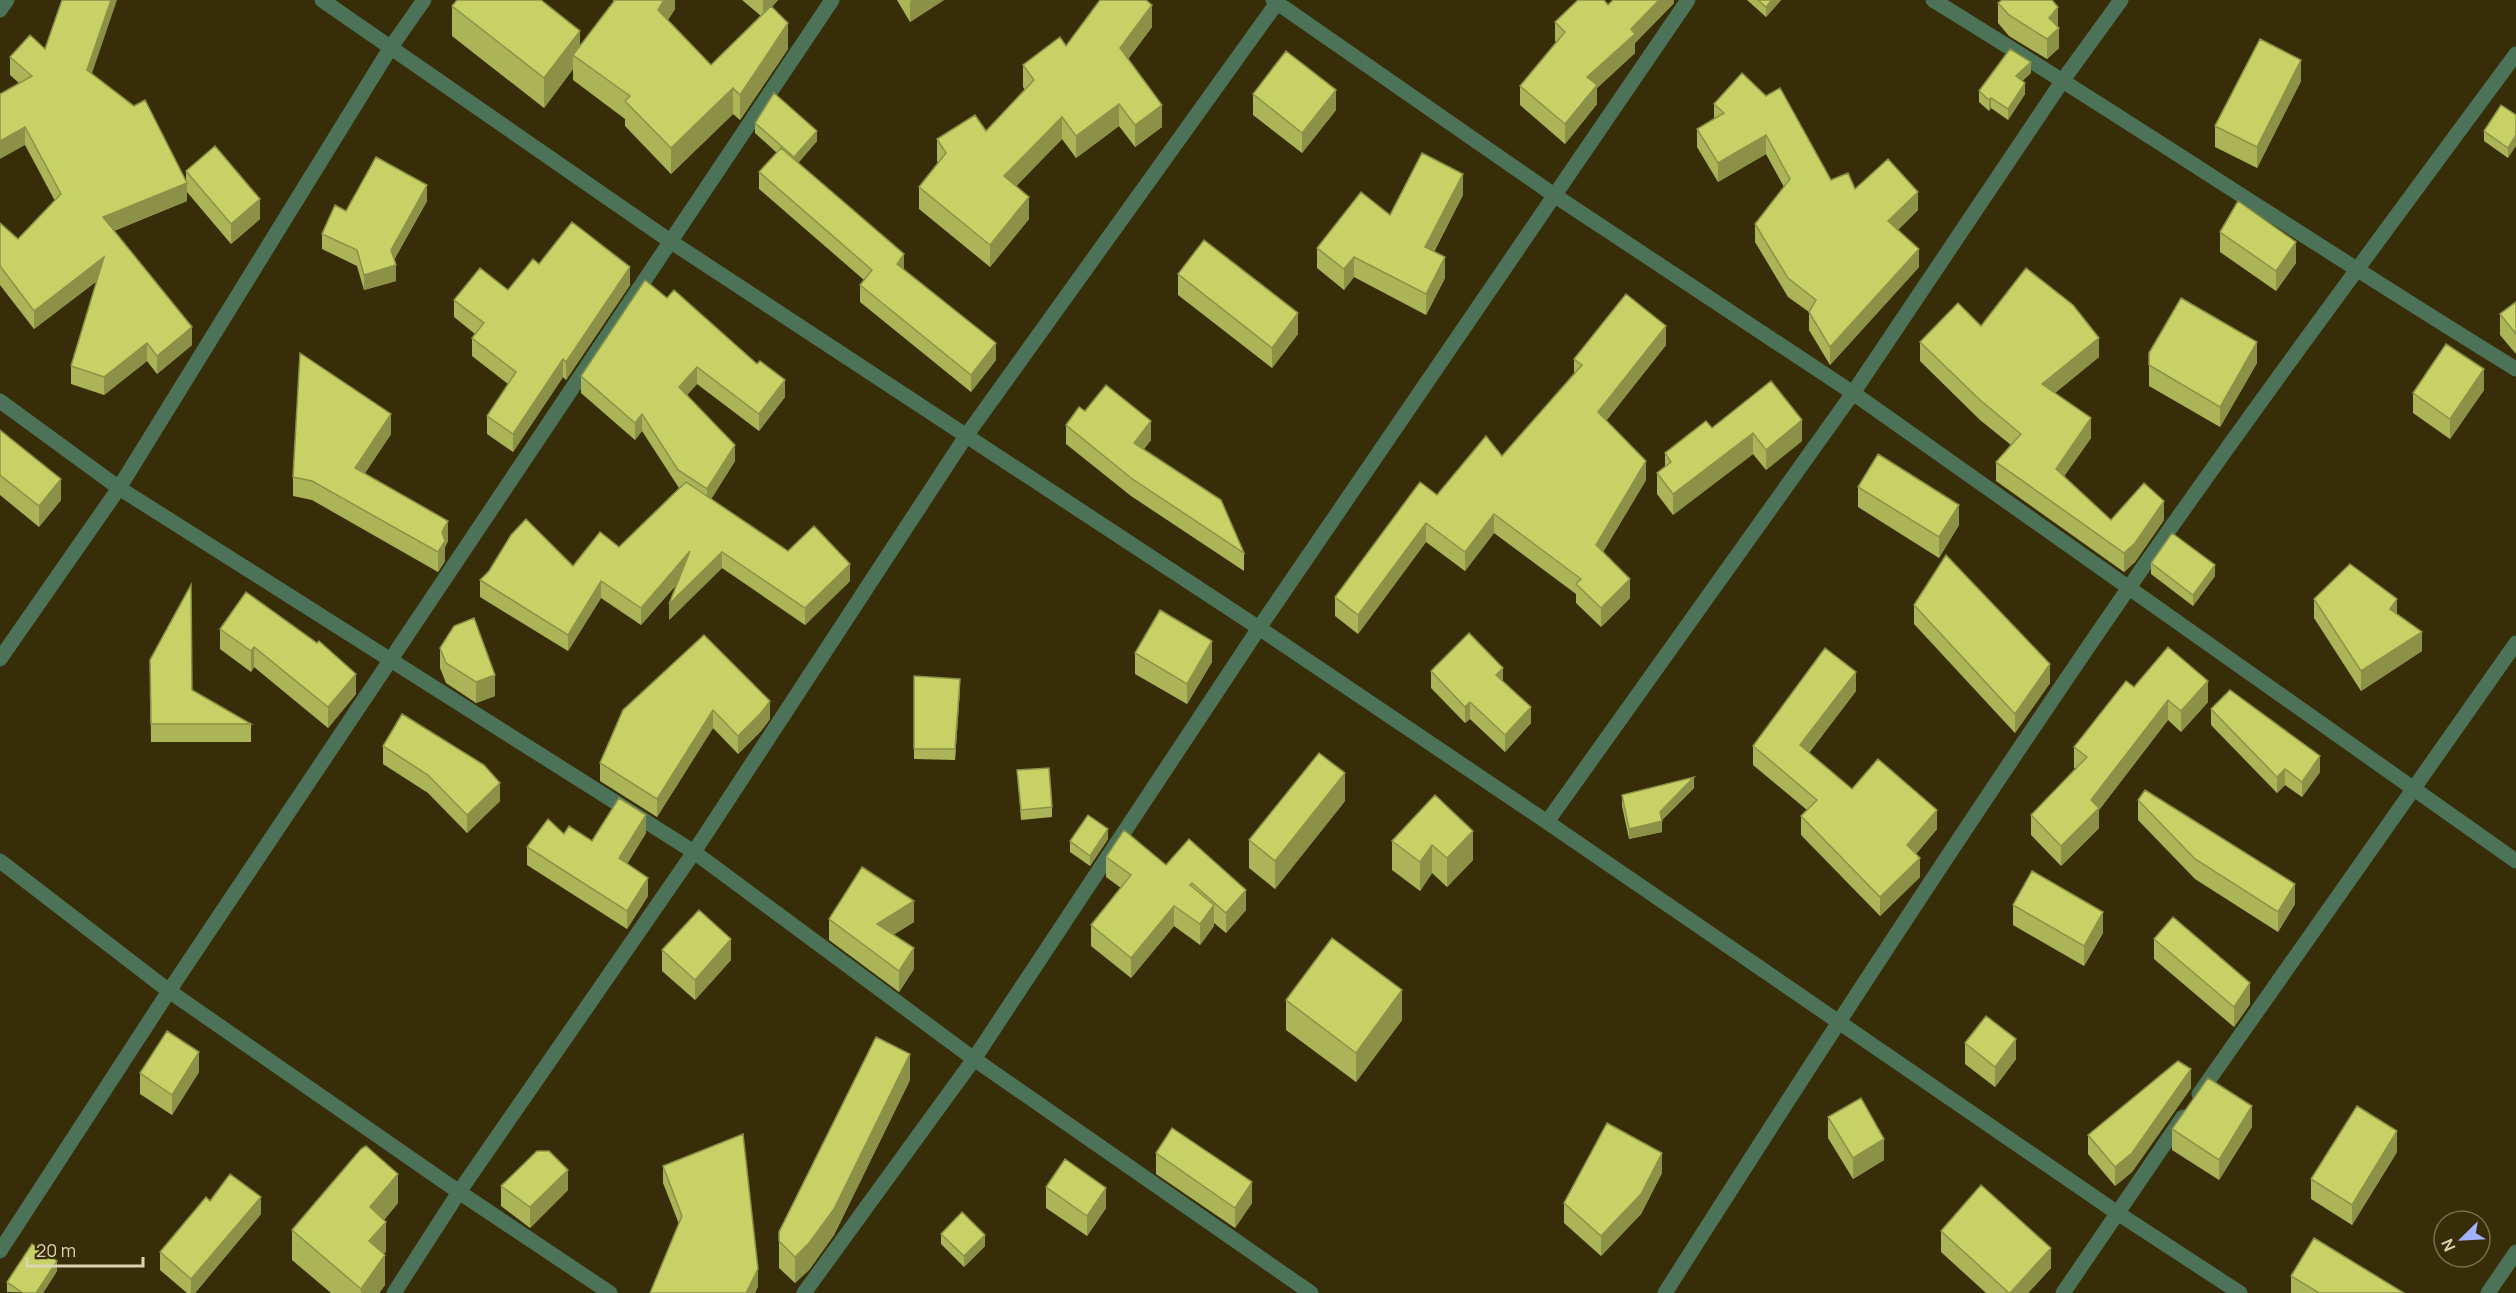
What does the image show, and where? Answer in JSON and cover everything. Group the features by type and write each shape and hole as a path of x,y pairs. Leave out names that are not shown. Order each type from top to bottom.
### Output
{"street":[{"path":"0,10 7,0"},
{"path":"322,0 670,241 1259,628 2116,1212 2240,1293"},
{"path":"0,659 119,488 391,47 424,0"},
{"path":"0,1251 170,991 832,0"},
{"path":"804,1293 974,1059 1259,628 1688,0"},
{"path":"1933,0 2063,80 2355,270 2516,369"},
{"path":"1546,822 1853,393 2063,80 2121,0"},
{"path":"394,1293 459,1192 694,852 966,436 1276,1 1554,195 1853,393 2130,586 2516,861"},
{"path":"1665,1293 1837,1022 2130,586 2355,270 2516,54"},
{"path":"0,401 119,488 694,852 974,1059 1311,1293"},
{"path":"2063,1293 2116,1212 2516,643"},
{"path":"0,861 170,991 459,1192 610,1293"},
{"path":"2488,1293 2516,1252"}],"building":[{"path":"62,0 111,0 87,70 134,106 145,100 187,183 103,217 192,327 157,356 147,343 104,377 71,366 104,257 34,311 0,266 0,223 18,239 61,194 25,127 0,141 0,94 32,76 10,57 30,35 45,49"},
{"path":"457,0 541,0 580,31 544,78 452,6"},
{"path":"615,0 664,0 658,10 711,65 771,6 788,23 740,95 733,88 671,148 625,101 630,96 573,55"},
{"path":"1100,0 1146,0 1152,5 1120,48 1162,105 1135,125 1119,104 1076,136 1062,117 1004,176 1029,197 990,245 919,187 946,153 937,139 975,115 986,131 1034,80 1023,65 1060,37 1066,46"},
{"path":"1578,0 1604,0 1608,5 1613,0 1659,0 1631,29 1635,34 1587,77 1597,85 1565,124 1520,86 1565,32 1555,22"},
{"path":"1758,0 1772,0 1766,7"},
{"path":"2002,0 2052,0 2058,7 2049,18 2059,28 2047,39 2009,15 1998,3"},
{"path":"2260,39 2301,60 2257,147 2215,126"},
{"path":"2010,49 2031,62 2016,76 2025,83 2008,109 1991,98 1989,100 1979,91"},
{"path":"1286,51 1336,90 1302,133 1253,94"},
{"path":"1742,73 1766,96 1780,88 1831,180 1848,173 1855,189 1888,159 1918,192 1888,221 1919,249 1830,347 1809,312 1816,300 1788,278 1755,224 1790,179 1766,135 1718,163 1697,129 1724,113 1714,104"},
{"path":"774,93 817,131 794,157 755,123"},
{"path":"2501,105 2516,115 2516,135 2508,148 2484,131"},
{"path":"215,146 260,199 231,224 186,171"},
{"path":"781,148 904,254 897,264 996,343 971,375 860,285 872,270 759,172"},
{"path":"1422,153 1463,174 1425,247 1445,257 1426,294 1354,257 1344,269 1317,248 1361,192 1390,215"},
{"path":"376,157 427,185 391,250 396,265 364,275 357,250 322,234 335,205 346,211"},
{"path":"2238,201 2296,242 2276,271 2220,232"},
{"path":"572,222 630,267 566,362 563,359 513,434 487,416 516,372 472,338 484,323 454,300 480,268 508,290 533,259 539,264"},
{"path":"1204,240 1298,313 1272,348 1178,274"},
{"path":"2026,268 2073,305 2099,338 2042,384 2091,418 2056,469 2111,520 2144,483 2164,501 2135,543 2124,553 1996,462 2021,434 1980,400 1920,342 1958,303 1981,326"},
{"path":"645,280 667,298 674,290 757,364 760,361 785,380 759,414 697,367 679,387 735,445 707,489 678,470 642,414 635,423 581,376"},
{"path":"1626,294 1666,326 1598,412 1646,461 1596,545 1630,579 1601,608 1576,584 1581,579 1494,514 1465,552 1426,523 1358,615 1335,597 1420,482 1437,495 1486,436 1502,456 1582,365 1574,359"},
{"path":"2181,298 2257,342 2220,407 2149,365 2149,353"},
{"path":"2516,302 2516,334 2500,314"},
{"path":"2446,344 2484,369 2450,419 2413,393"},
{"path":"300,353 391,414 355,468 448,521 442,532 445,541 438,552 312,481 293,477"},
{"path":"1771,381 1802,420 1766,450 1753,433 1673,494 1657,473 1671,462 1665,453 1706,421 1712,428"},
{"path":"1106,385 1151,421 1134,443 1221,500 1244,553 1131,478 1066,425 1079,407 1085,411"},
{"path":"0,430 61,479 39,506 0,475"},
{"path":"1878,454 1959,505 1939,537 1858,487"},
{"path":"686,482 788,551 814,526 850,564 805,608 722,552 669,604 690,551 641,608 601,581 568,635 480,580 489,571 511,535 526,519 573,566 600,532 619,547"},
{"path":"2172,533 2215,565 2193,595 2151,563"},
{"path":"1946,555 2050,664 2015,714 1914,605"},
{"path":"2350,564 2397,599 2390,609 2422,632 2361,671 2314,599"},
{"path":"191,585 192,690 251,724 151,724 150,660"},
{"path":"246,592 317,643 319,641 356,674 328,707 254,647 251,651 220,629"},
{"path":"1160,610 1212,641 1187,684 1135,653"},
{"path":"474,618 495,675 476,682 446,663 440,648 454,626"},
{"path":"1469,633 1503,668 1496,675 1531,707 1505,735 1470,702 1465,707 1431,671"},
{"path":"704,635 770,701 738,736 713,710 657,799 600,763 623,710"},
{"path":"2168,647 2208,681 2181,711 2168,700 2091,800 2099,808 2061,846 2031,815 2087,757 2074,747 2126,681 2134,687"},
{"path":"1825,648 1856,672 1800,745 1852,789 1878,759 1937,810 1907,845 1920,858 1880,897 1801,816 1817,800 1753,746"},
{"path":"914,676 960,679 955,749 914,749"},
{"path":"2230,690 2320,756 2302,782 2285,769 2277,777 2211,709"},
{"path":"402,714 484,765 500,783 467,815 428,775 383,746"},
{"path":"1319,753 1345,773 1275,861 1249,840"},
{"path":"1049,768 1052,807 1021,810 1017,770"},
{"path":"1694,777 1660,812 1662,821 1629,829 1622,795"},
{"path":"2145,790 2295,884 2278,912 2195,859 2138,800"},
{"path":"1435,795 1473,831 1447,858 1432,845 1420,862 1392,841"},
{"path":"619,798 646,815 619,858 648,878 627,911 527,847 548,819 564,834 569,826 592,841"},
{"path":"1088,815 1108,829 1090,856 1070,841"},
{"path":"1124,830 1166,865 1189,839 1246,890 1226,913 1192,883 1190,885 1214,905 1200,924 1174,906 1131,958 1091,925 1131,875 1106,857"},
{"path":"862,867 914,901 877,924 914,948 899,971 829,919"},
{"path":"2032,871 2103,912 2084,946 2013,905"},
{"path":"699,910 731,939 695,980 662,950"},
{"path":"2173,917 2250,983 2234,1007 2154,939"},
{"path":"1332,938 1402,990 1356,1053 1286,1000"},
{"path":"1986,1016 2016,1039 1995,1067 1965,1043"},
{"path":"167,1031 199,1052 172,1095 140,1073"},
{"path":"876,1037 910,1054 834,1209 809,1243 795,1257 779,1241 779,1232"},
{"path":"2178,1061 2191,1069 2132,1153 2115,1167 2088,1135"},
{"path":"2208,1078 2252,1106 2219,1160 2172,1129"},
{"path":"1861,1098 1884,1139 1853,1158 1828,1117"},
{"path":"2357,1106 2397,1131 2352,1205 2311,1179"},
{"path":"1607,1123 1662,1153 1641,1194 1601,1236 1564,1203"},
{"path":"1172,1128 1252,1182 1235,1208 1156,1153"},
{"path":"743,1134 758,1269 746,1293 650,1293 682,1216 663,1166"},
{"path":"366,1146 398,1174 370,1207 386,1222 369,1241 385,1255 361,1289 292,1230"},
{"path":"537,1151 549,1151 568,1170 530,1207 501,1186"},
{"path":"1065,1159 1106,1188 1087,1216 1046,1187"},
{"path":"230,1174 261,1197 191,1279 160,1252 206,1197 210,1201"},
{"path":"1981,1185 2051,1248 2010,1293 1941,1231"},
{"path":"962,1212 985,1235 964,1256 941,1234"},
{"path":"2314,1238 2404,1293 2319,1293 2291,1276"},
{"path":"32,1244 57,1261 36,1293 23,1293 7,1282"}]}
